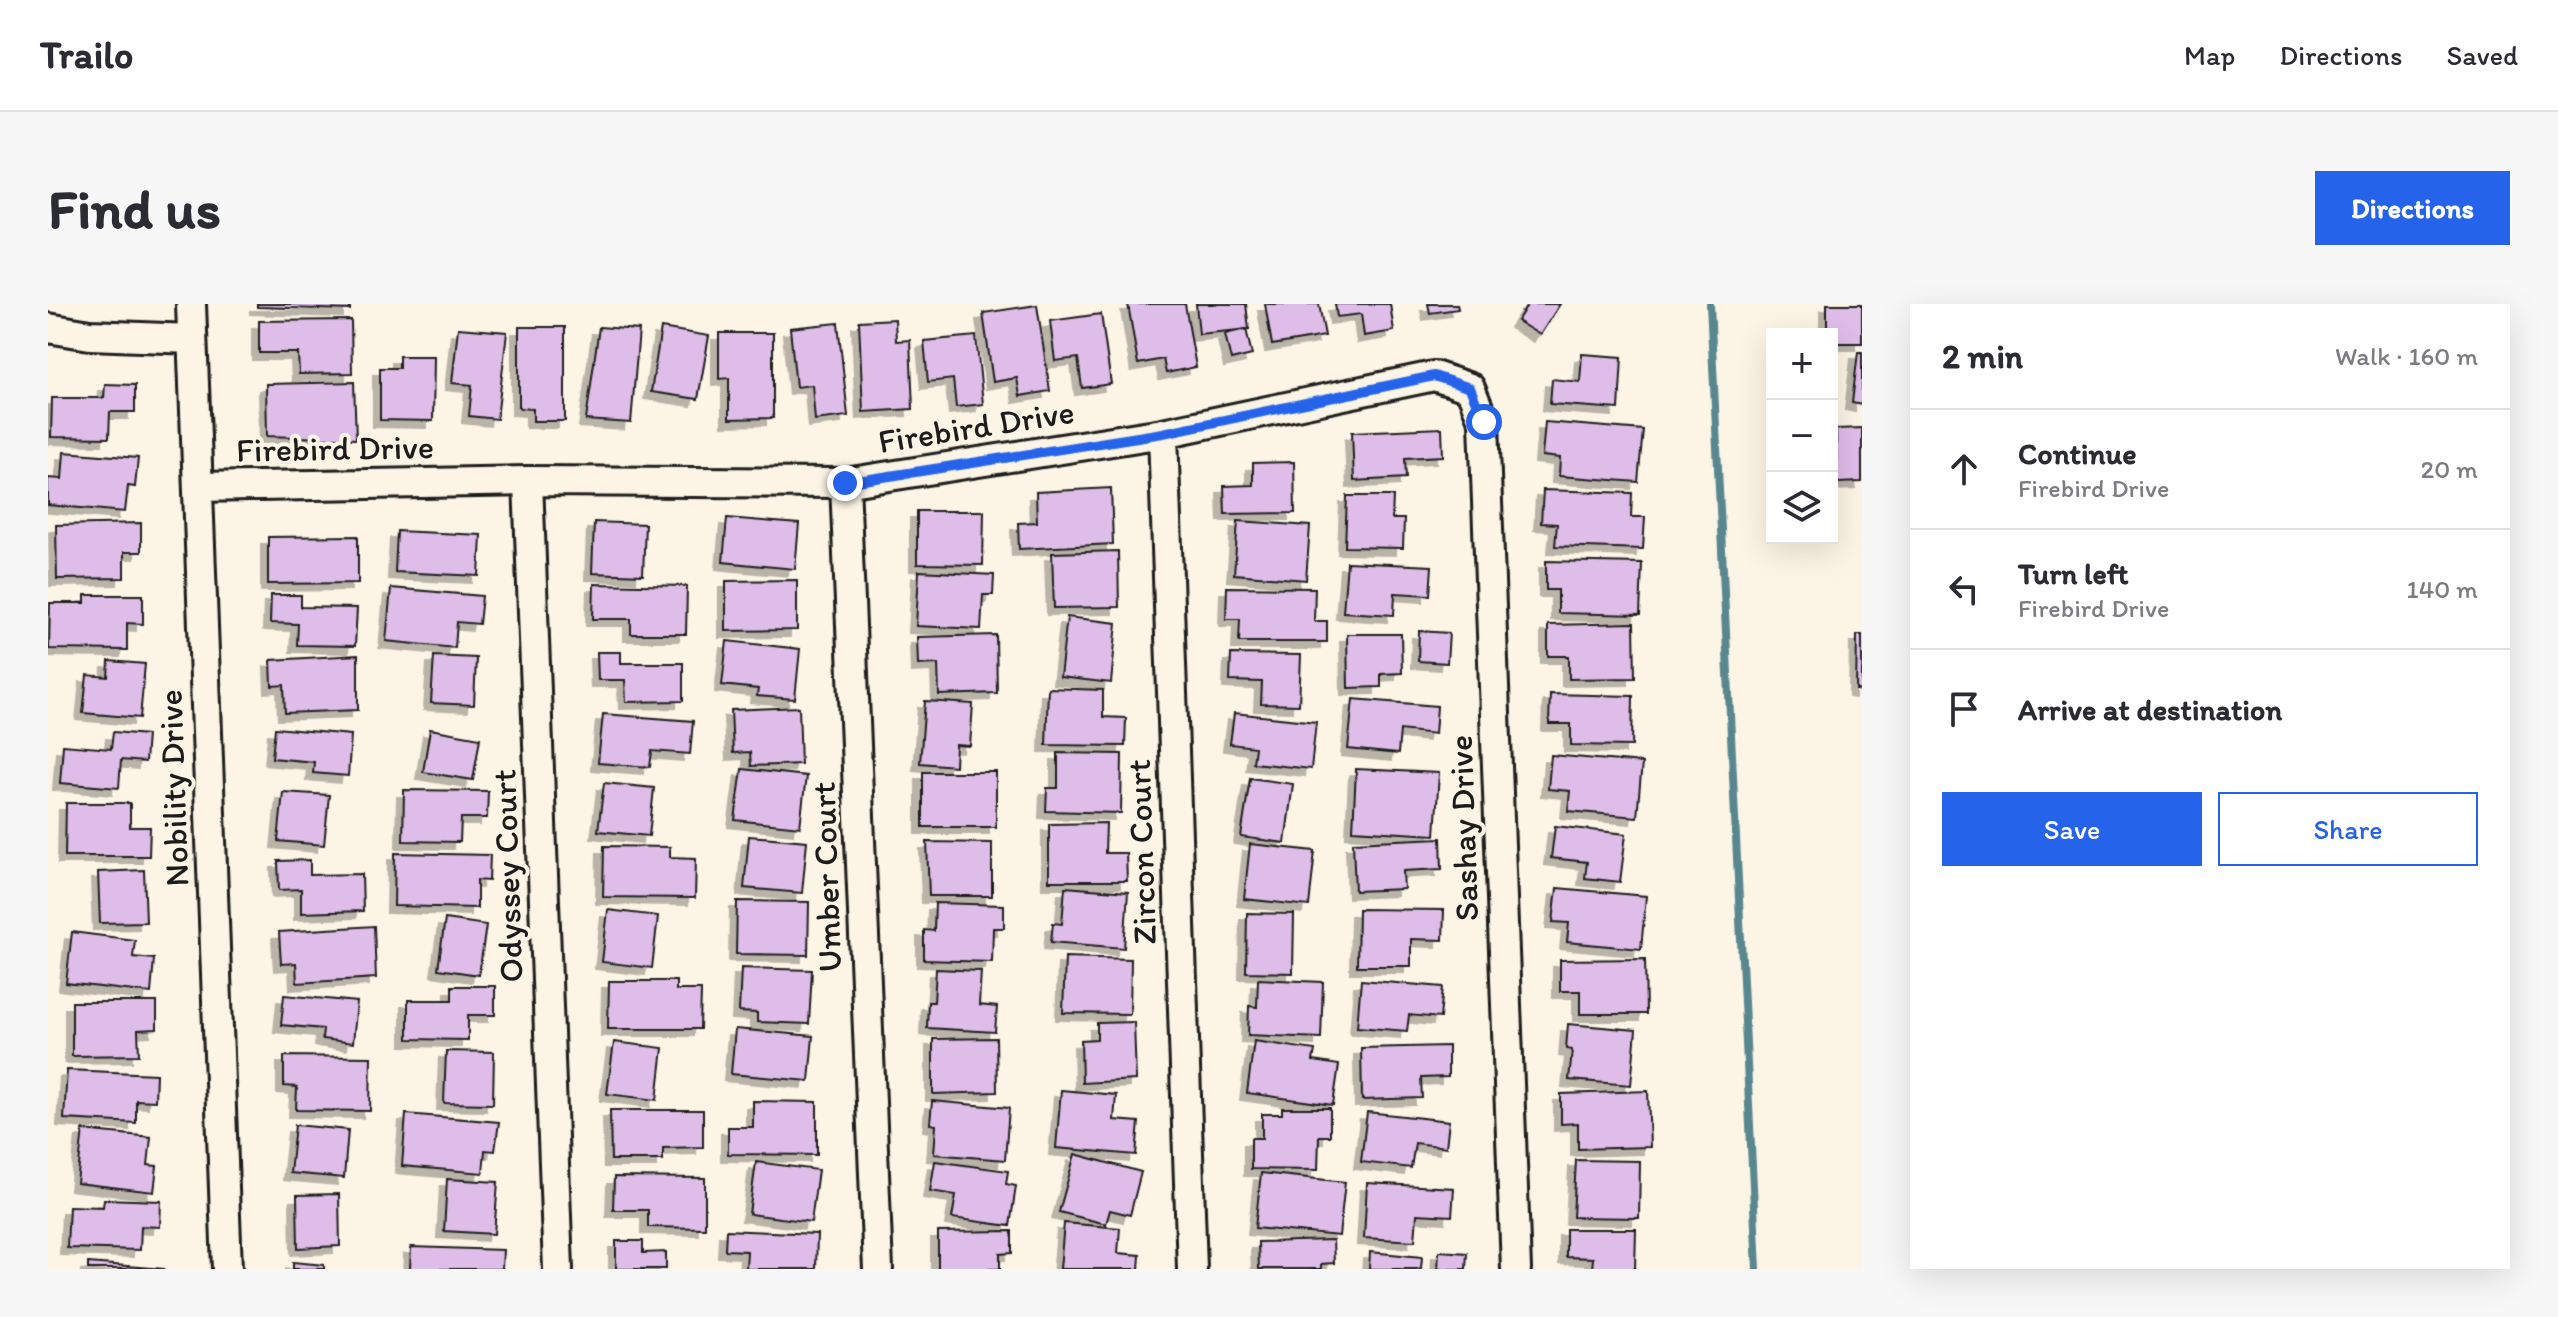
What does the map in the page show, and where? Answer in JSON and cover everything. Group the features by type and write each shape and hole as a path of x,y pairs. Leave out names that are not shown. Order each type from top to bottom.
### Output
{"street":[{"name":"Nobility Drive","path":"191,304 227,1269"},
{"path":"48,328 90,335 192,339"},
{"name":"Firebird Drive","path":"198,487 528,481 845,483 1163,433 1434,376 1470,388"},
{"name":"Sashay Drive","path":"1470,388 1484,422 1516,1269"},
{"name":"Zircon Court","path":"1163,433 1192,1269"},
{"name":"Odyssey Court","path":"528,481 558,1269"},
{"name":"Umber Court","path":"845,483 878,1269"}],"building":[{"path":"257,304 350,304 350,310 257,307"},
{"path":"1128,304 1185,304 1196,367 1166,373 1163,359 1138,364"},
{"path":"1196,304 1246,304 1249,329 1199,334"},
{"path":"1265,304 1319,304 1325,336 1272,345"},
{"path":"1335,304 1390,304 1394,331 1364,336 1361,314 1337,317"},
{"path":"1428,304 1457,304 1458,309 1430,313"},
{"path":"1528,304 1560,304 1540,335 1517,321"},
{"path":"1827,304 1862,304 1862,343 1838,343 1838,328 1827,328"},
{"path":"1037,305 1050,391 1020,396 1017,378 993,382 983,313"},
{"path":"1101,314 1111,384 1082,388 1078,358 1055,361 1050,321"},
{"path":"895,319 896,341 910,340 913,409 863,412 859,321"},
{"path":"351,320 352,373 299,374 298,353 259,353 259,321"},
{"path":"838,323 848,416 815,420 812,385 796,387 790,328"},
{"path":"519,327 565,327 565,421 533,421 533,409 519,408"},
{"path":"599,327 639,330 631,423 586,420"},
{"path":"458,328 507,332 497,419 469,416 472,385 452,383"},
{"path":"661,328 709,336 698,399 651,392"},
{"path":"1246,329 1252,355 1231,360 1225,334"},
{"path":"719,333 773,333 773,418 729,419 729,378 719,379"},
{"path":"976,336 983,404 956,407 953,379 928,382 924,341"},
{"path":"1858,352 1862,352 1862,405 1852,403"},
{"path":"1582,354 1622,357 1619,409 1550,404 1552,379 1580,382"},
{"path":"399,356 434,356 433,421 380,420 380,368 399,368"},
{"path":"354,382 356,439 267,436 266,384"},
{"path":"105,384 135,385 135,412 110,412 109,438 51,437 52,398 104,398"},
{"path":"1545,422 1643,430 1638,482 1559,476 1560,458 1542,456"},
{"path":"1442,428 1443,456 1405,458 1406,478 1354,481 1352,432"},
{"path":"1862,428 1862,482 1838,483 1838,429"},
{"path":"64,452 138,458 135,487 128,486 125,512 48,505 48,478 62,479"},
{"path":"1294,462 1295,513 1225,514 1224,486 1253,485 1253,463"},
{"path":"1111,488 1113,544 1019,549 1018,523 1037,522 1036,492"},
{"path":"1543,490 1632,493 1631,517 1645,517 1643,549 1555,546 1557,524 1541,523"},
{"path":"1347,496 1393,496 1392,519 1404,519 1403,548 1345,547"},
{"path":"917,511 984,511 983,565 917,564"},
{"path":"727,518 799,524 795,569 723,562"},
{"path":"1238,521 1310,526 1306,580 1234,574"},
{"path":"594,522 645,524 643,575 592,573"},
{"path":"141,523 141,552 124,552 124,578 57,579 56,525"},
{"path":"397,531 481,535 479,576 395,572"},
{"path":"358,536 358,583 268,584 268,537"},
{"path":"1118,551 1119,607 1054,608 1052,553"},
{"path":"1546,561 1642,563 1640,615 1558,613 1558,590 1546,590"},
{"path":"1347,562 1432,566 1430,595 1395,593 1394,615 1343,612"},
{"path":"919,571 994,575 993,595 983,595 981,629 916,626"},
{"path":"797,580 797,630 726,631 726,581"},
{"path":"594,584 687,586 686,634 631,634 631,619 593,619"},
{"path":"1227,587 1315,588 1314,621 1327,621 1327,642 1239,642 1240,619 1226,619"},
{"path":"391,588 482,596 479,624 457,622 455,648 386,641"},
{"path":"85,595 143,595 143,624 127,623 127,650 49,649 50,603 85,603"},
{"path":"271,595 301,595 301,607 357,608 355,646 297,645 298,624 270,623"},
{"path":"1067,617 1117,623 1111,683 1060,677"},
{"path":"1634,623 1635,678 1569,679 1569,656 1548,656 1548,625"},
{"path":"1419,631 1449,633 1447,663 1418,661"},
{"path":"1347,634 1401,634 1402,673 1381,674 1381,687 1348,688"},
{"path":"996,635 997,693 939,695 938,664 918,665 917,637"},
{"path":"1857,635 1862,635 1862,691 1856,690"},
{"path":"727,641 800,649 795,699 757,696 758,689 722,685"},
{"path":"597,652 621,652 621,663 683,663 683,701 626,702 625,680 598,680"},
{"path":"1231,654 1301,655 1299,705 1261,704 1262,682 1230,681"},
{"path":"358,655 358,710 285,713 284,685 272,686 271,660"},
{"path":"434,656 476,658 474,705 431,703"},
{"path":"109,661 145,664 140,718 83,713 87,675 108,677"},
{"path":"1048,688 1103,690 1103,717 1126,718 1125,746 1046,745"},
{"path":"1550,694 1633,696 1632,746 1571,745 1571,724 1549,724"},
{"path":"1353,699 1437,706 1435,734 1400,730 1398,754 1348,749"},
{"path":"925,701 973,704 970,746 956,745 955,766 920,763"},
{"path":"799,707 801,764 751,766 750,752 733,753 731,710"},
{"path":"1234,713 1316,722 1311,769 1253,763 1255,747 1230,744"},
{"path":"603,714 693,721 690,754 652,751 650,767 598,763"},
{"path":"275,728 351,735 348,776 313,773 314,762 272,758"},
{"path":"430,729 480,738 473,780 423,772"},
{"path":"113,732 147,735 145,762 121,760 119,788 60,783 63,745 111,749"},
{"path":"1058,753 1122,754 1121,813 1046,811 1047,788 1058,788"},
{"path":"1551,755 1642,763 1637,817 1568,811 1570,791 1548,789"},
{"path":"742,769 806,776 800,827 735,820"},
{"path":"1356,769 1439,773 1435,835 1353,830"},
{"path":"923,772 996,772 996,827 923,827"},
{"path":"1250,778 1293,784 1285,843 1241,837"},
{"path":"604,783 654,788 649,836 598,831"},
{"path":"404,790 488,791 487,818 461,818 460,842 403,841"},
{"path":"283,792 329,795 324,845 278,841"},
{"path":"66,803 130,803 130,827 150,827 149,856 65,856"},
{"path":"1106,823 1105,853 1126,853 1127,881 1049,881 1049,824"},
{"path":"1555,826 1626,834 1620,882 1585,878 1587,862 1551,858"},
{"path":"749,836 807,841 802,893 744,888"},
{"path":"1441,838 1442,869 1403,871 1404,889 1355,891 1353,842"},
{"path":"927,842 992,843 992,896 929,896"},
{"path":"1250,844 1315,851 1309,906 1244,899"},
{"path":"604,846 670,847 670,857 696,858 695,898 603,897"},
{"path":"395,853 490,855 489,881 477,880 477,908 394,906"},
{"path":"310,860 310,875 362,874 363,911 301,913 301,889 279,890 278,861"},
{"path":"144,870 146,922 100,923 98,872"},
{"path":"1065,887 1128,892 1124,948 1051,942 1053,923 1062,924"},
{"path":"1557,888 1646,896 1641,949 1567,942 1569,923 1553,922"},
{"path":"737,901 809,902 808,955 736,954"},
{"path":"935,903 1004,905 1004,928 993,928 992,962 924,960 924,930 934,931"},
{"path":"1358,909 1444,910 1443,940 1411,939 1411,966 1357,966"},
{"path":"608,910 658,916 652,968 602,962"},
{"path":"1247,913 1294,914 1293,973 1246,972"},
{"path":"445,919 486,925 479,975 438,969"},
{"path":"374,926 376,978 297,983 296,963 281,964 279,932"},
{"path":"72,932 135,940 133,957 154,959 151,993 66,983"},
{"path":"1065,957 1131,959 1130,1014 1063,1013"},
{"path":"1645,959 1646,1014 1580,1014 1580,991 1560,991 1560,960"},
{"path":"741,968 812,970 809,1024 757,1022 757,1013 739,1012"},
{"path":"936,969 981,971 979,1005 997,1007 995,1032 927,1028 928,1002 934,1002"},
{"path":"1258,979 1323,982 1321,1038 1248,1035 1249,1006 1257,1007"},
{"path":"1361,980 1443,987 1440,1018 1409,1015 1407,1031 1357,1027"},
{"path":"609,981 676,981 676,990 701,990 700,1029 608,1029"},
{"path":"452,986 495,986 495,1015 468,1015 468,1040 408,1039 408,1000 452,1000"},
{"path":"284,995 357,1002 353,1043 322,1039 323,1029 281,1025"},
{"path":"72,1002 157,1002 157,1029 138,1030 139,1055 72,1056"},
{"path":"1134,1022 1136,1080 1082,1083 1081,1040 1097,1039 1097,1023"},
{"path":"1568,1024 1636,1030 1631,1085 1569,1080 1572,1050 1566,1049"},
{"path":"735,1029 813,1036 809,1081 731,1074"},
{"path":"996,1038 997,1092 933,1094 933,1039"},
{"path":"1254,1041 1315,1050 1313,1061 1339,1065 1333,1105 1247,1093"},
{"path":"614,1042 663,1048 657,1100 607,1094"},
{"path":"1448,1046 1448,1077 1421,1078 1422,1098 1362,1100 1361,1048"},
{"path":"446,1051 494,1052 493,1104 444,1103"},
{"path":"284,1056 371,1057 370,1111 296,1110 297,1087 284,1086"},
{"path":"67,1070 156,1074 155,1101 136,1100 136,1123 64,1119"},
{"path":"1061,1090 1116,1095 1114,1120 1139,1122 1136,1155 1056,1148"},
{"path":"1648,1091 1650,1147 1578,1149 1578,1123 1561,1124 1561,1094"},
{"path":"753,1101 817,1102 817,1155 728,1154 728,1127 753,1127"},
{"path":"932,1101 1009,1108 1005,1160 934,1154 936,1125 930,1124"},
{"path":"1282,1108 1330,1108 1330,1136 1319,1136 1318,1170 1251,1169 1251,1138 1262,1138 1262,1114 1282,1114"},
{"path":"610,1110 703,1110 703,1147 663,1148 663,1160 611,1160"},
{"path":"1367,1112 1449,1121 1446,1147 1415,1143 1411,1168 1361,1162"},
{"path":"406,1114 499,1122 495,1151 485,1150 483,1173 402,1166"},
{"path":"295,1125 348,1130 344,1178 290,1173"},
{"path":"83,1130 151,1137 148,1165 157,1166 154,1192 77,1183"},
{"path":"1075,1154 1141,1172 1130,1215 1110,1210 1106,1224 1059,1212"},
{"path":"1576,1160 1640,1161 1639,1218 1573,1217"},
{"path":"935,1161 1008,1171 1006,1184 1016,1186 1010,1226 952,1218 956,1195 930,1191"},
{"path":"756,1162 818,1170 811,1222 749,1214"},
{"path":"1261,1173 1345,1182 1339,1236 1255,1228"},
{"path":"614,1177 705,1178 705,1228 648,1227 648,1210 613,1210"},
{"path":"447,1179 498,1182 494,1234 444,1231"},
{"path":"1367,1183 1454,1188 1452,1216 1417,1214 1415,1241 1364,1238"},
{"path":"339,1194 340,1246 298,1248 297,1195"},
{"path":"104,1199 161,1201 160,1227 141,1226 140,1250 67,1248 69,1206 103,1207"},
{"path":"1064,1223 1120,1228 1118,1253 1140,1255 1139,1269 1060,1269"},
{"path":"1566,1229 1636,1229 1635,1269 1592,1269 1593,1258 1566,1257"},
{"path":"726,1230 817,1234 816,1269 746,1269 747,1251 725,1250"},
{"path":"1012,1231 1012,1253 1000,1254 1000,1269 938,1269 938,1232"},
{"path":"1333,1240 1334,1263 1321,1264 1321,1269 1259,1269 1258,1242"},
{"path":"616,1241 643,1241 643,1253 666,1252 666,1269 616,1269"},
{"path":"411,1247 503,1250 502,1269 410,1269"},
{"path":"1439,1251 1467,1253 1466,1269 1438,1269"},
{"path":"1370,1252 1422,1257 1421,1269 1369,1269"},
{"path":"293,1262 324,1265 324,1269 293,1269"},
{"path":"88,1263 165,1269 88,1269"}],"waterway":[{"path":"1710,304 1757,1269"}],"route":[{"path":"845,483 1163,433 1434,376 1470,388 1484,422"}]}
